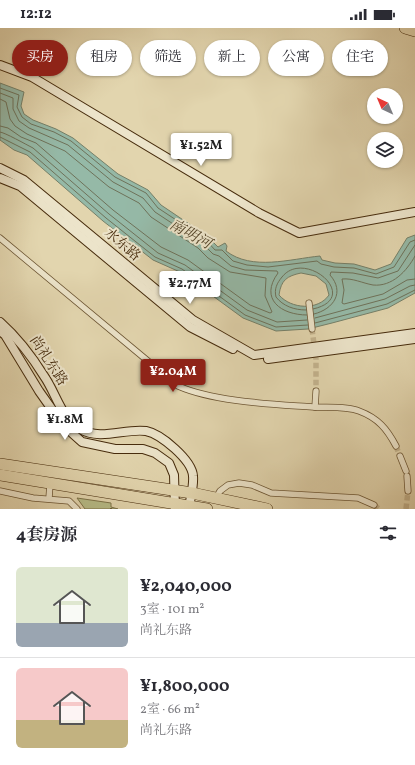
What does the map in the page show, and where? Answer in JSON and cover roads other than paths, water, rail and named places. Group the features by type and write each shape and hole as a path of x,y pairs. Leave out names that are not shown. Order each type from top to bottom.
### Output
{"highway":[{"path":"405,28 415,32"},
{"path":"0,464 192,493 267,509"},
{"path":"0,475 175,506 207,509"}],"main road":[{"path":"0,65 32,76 259,214 299,233 415,212"},
{"name":"水东路","path":"0,168 24,180 193,320 254,355 415,333"},
{"name":"水东路","path":"0,178 20,186 190,327 255,361 415,340"},
{"name":"尚礼东路","path":"0,322 18,338 45,377 65,414 80,429 95,433 111,434 147,431 166,440 182,455 193,474 192,493 189,507"},
{"name":"尚礼东路","path":"0,331 5,335 39,391 63,425 82,442 115,449 142,449 155,453 168,463 174,475 175,506"}],"street":[{"path":"0,238 178,386 202,396 358,410 387,429 396,446"},
{"path":"309,304 312,329"},
{"path":"315,407 316,391"},
{"path":"400,456 407,474 408,491"},
{"path":"216,498 220,491 228,485 239,482 252,485 271,493 358,498 374,505"},
{"path":"49,498 50,484"},
{"path":"0,491 33,498 49,498 69,501 77,509"}],"water":[{"name":"南明河","path":"0,83 24,92 21,106 24,114 33,120 56,129 73,138 118,174 148,190 161,205 207,236 218,247 225,243 227,246 226,251 236,257 247,261 272,262 320,256 322,260 335,263 354,264 375,270 391,264 407,238 415,235 415,293 388,308 308,329 276,331 243,318 180,272 153,260 103,221 27,155 14,150 0,140","holes":["301,273 316,276 326,284 329,295 318,304 312,306 297,305 284,300 279,295 281,286 288,277"]}],"tunnel":[{"path":"312,329 316,359 316,391"},
{"path":"396,446 400,456"},
{"path":"406,509 408,491"},
{"path":"374,505 379,509"}]}
